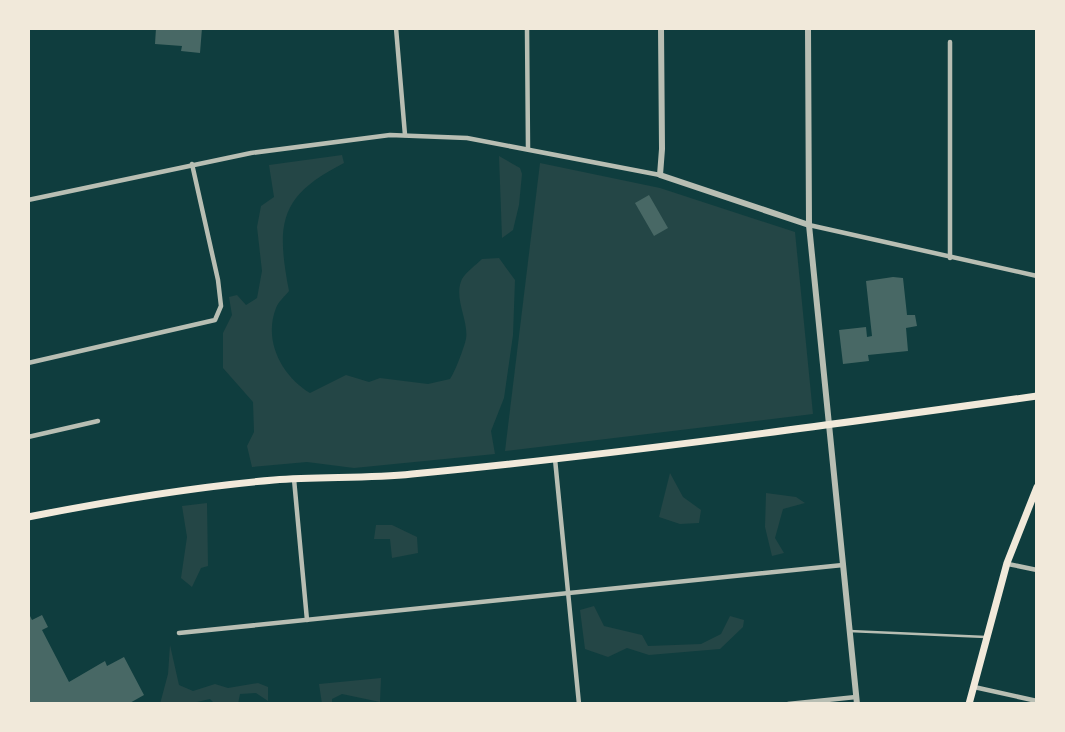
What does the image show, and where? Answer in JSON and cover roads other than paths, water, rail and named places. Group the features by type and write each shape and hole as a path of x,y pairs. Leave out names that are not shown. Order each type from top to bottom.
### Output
{"main road":[{"path":"28,517 115,501 243,483 396,476 555,459 829,426 1037,396"},
{"path":"969,704 1007,563 1037,486"}],"street":[{"path":"396,28 405,135"},
{"path":"527,28 528,148"},
{"path":"660,175 662,28"},
{"path":"788,704 856,701 809,225 808,28"},
{"path":"950,42 950,258"},
{"path":"28,200 251,153 405,135 467,138 660,175 809,225 1037,276"},
{"path":"28,363 208,324 215,320 219,314 221,299 192,164"},
{"path":"28,437 98,421"},
{"path":"555,459 579,704"},
{"path":"294,479 307,620"},
{"path":"1007,563 1037,570"},
{"path":"179,633 843,565"},
{"path":"973,687 1037,701"}],"lane":[{"path":"849,631 987,637"}]}
